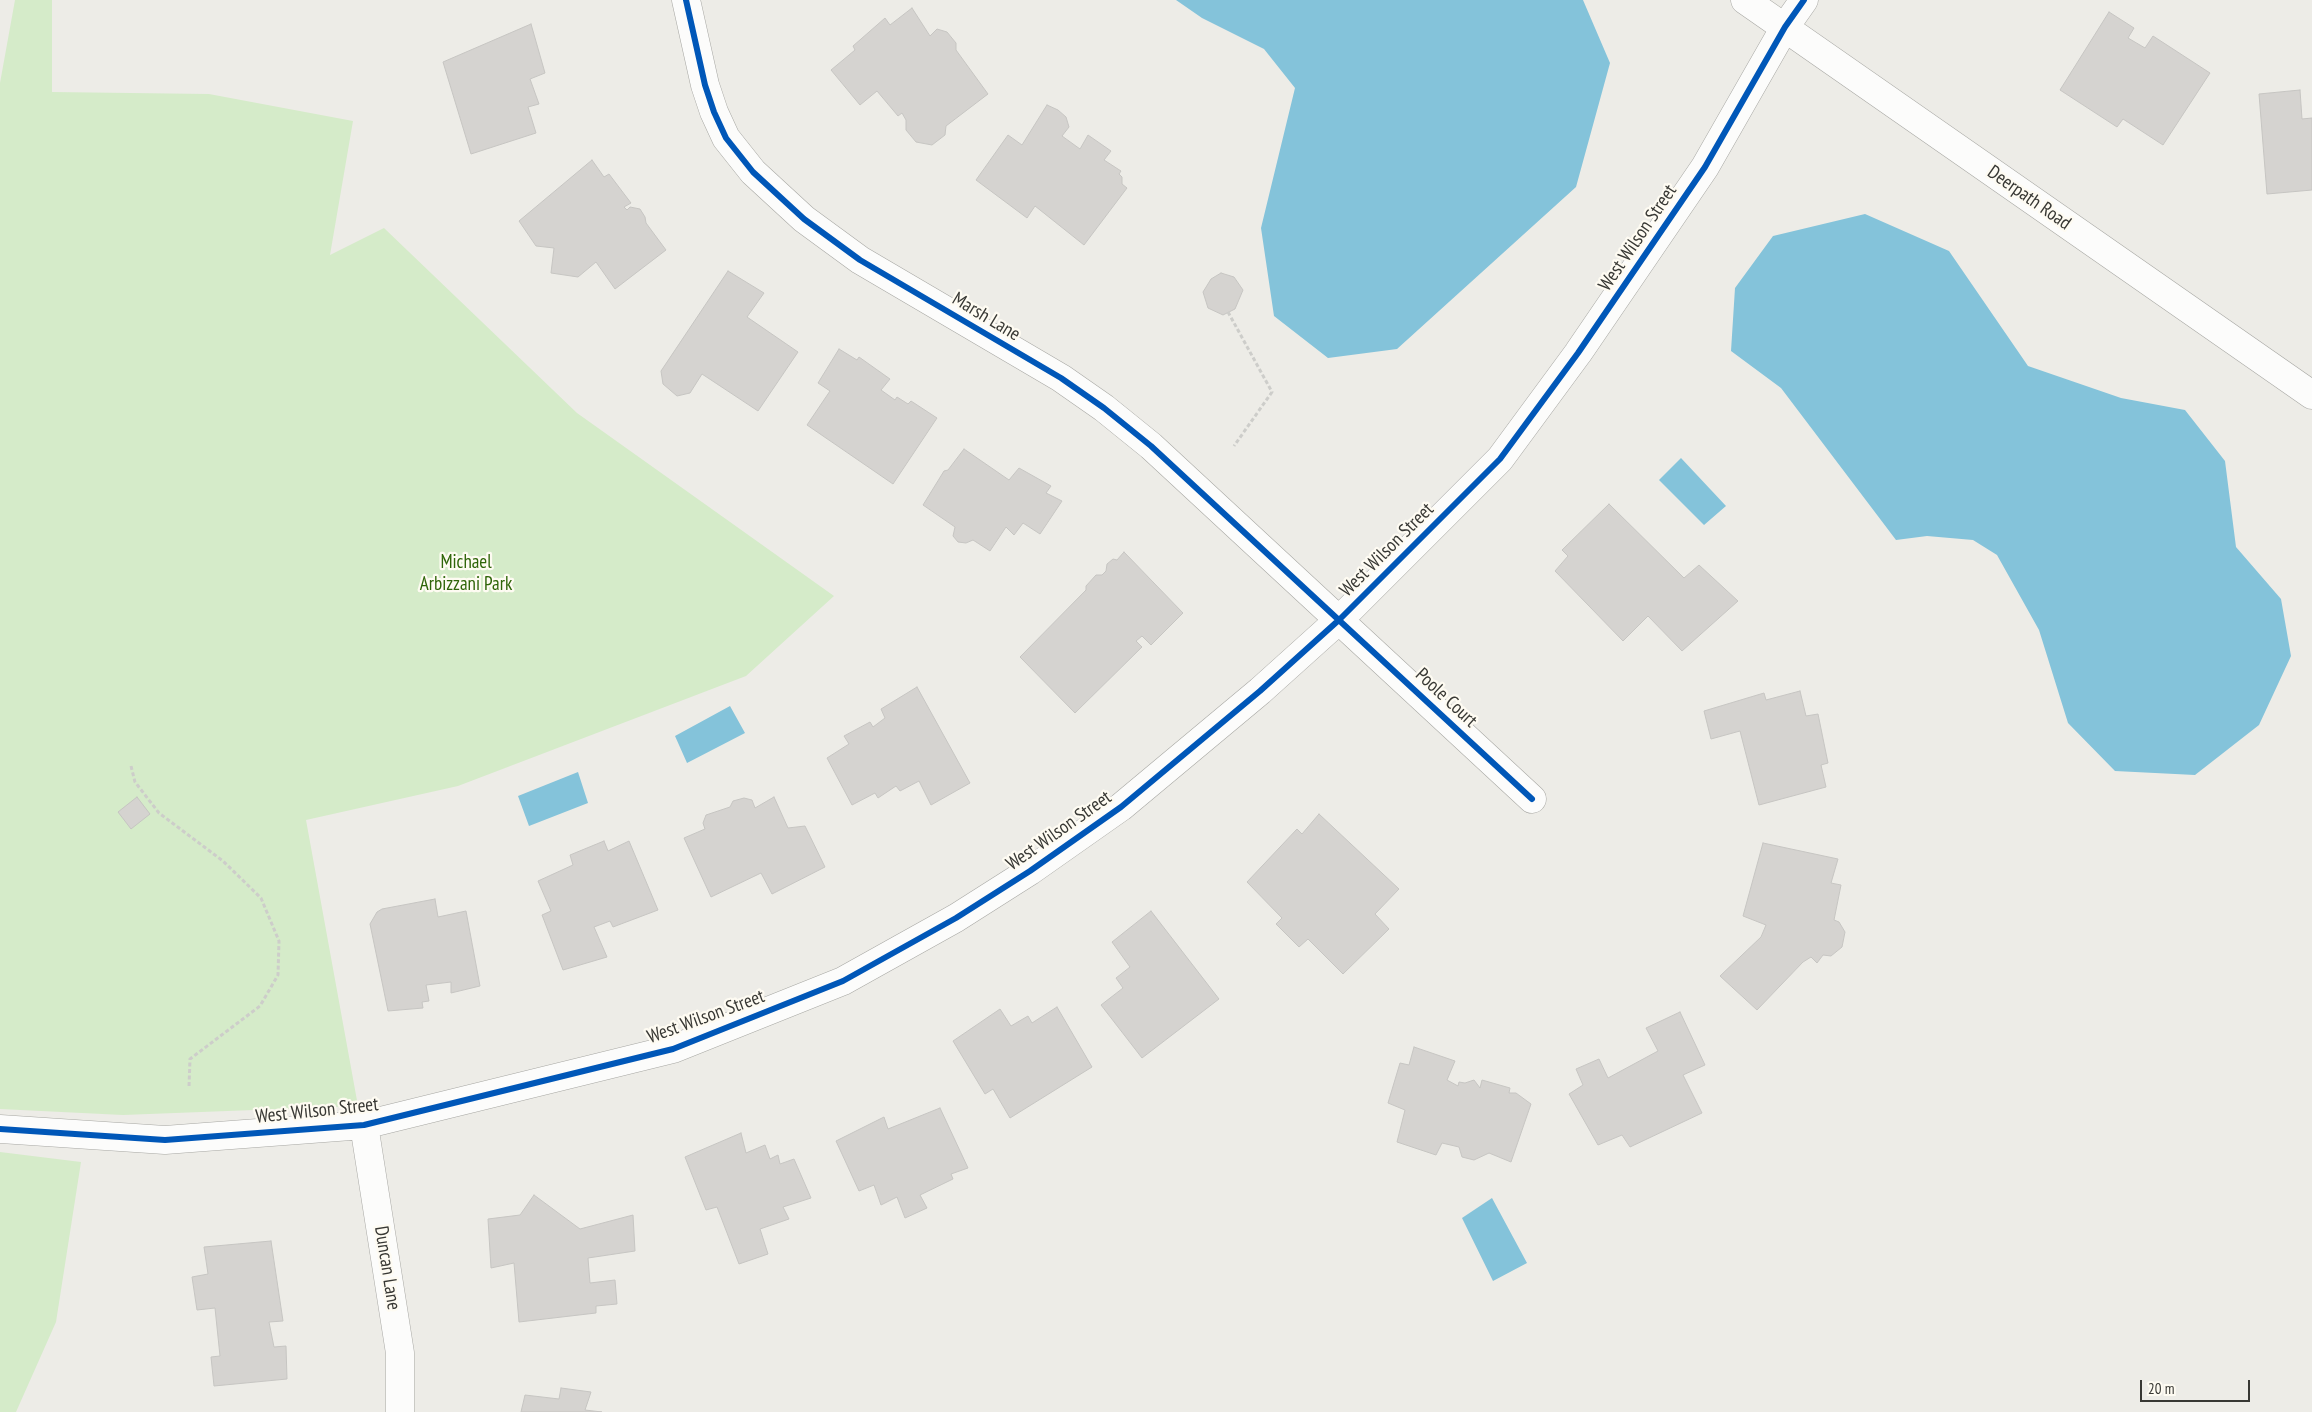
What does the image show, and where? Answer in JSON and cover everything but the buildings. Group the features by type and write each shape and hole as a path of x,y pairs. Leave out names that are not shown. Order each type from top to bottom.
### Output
{"street":[{"name":"Marsh Lane","path":"686,0 705,85 714,112 726,138 753,172 804,219 860,260 1061,378 1104,408 1151,446 1340,619"},
{"name":"Deerpath Road","path":"1745,0 2312,396"},
{"name":"West Wilson Street","path":"0,1129 165,1140 364,1125 673,1049 843,981 956,918 1030,871 1121,807 1260,691 1340,619 1500,459 1578,353 1705,167 1785,27 1804,0"},
{"name":"Poole Court","path":"1340,619 1532,799"},
{"name":"Duncan Lane","path":"364,1125 400,1353 400,1412"}],"path":[{"path":"1228,312 1272,392 1234,446"},
{"path":"131,766 135,782 159,813 223,861 261,898 280,941 278,975 260,1006 190,1059 189,1087"}],"green space":[{"name":"Michael Arbizzani Park","path":"15,0 52,0 52,92 209,94 353,121 330,255 384,228 577,413 834,596 746,676 458,786 306,820 358,1106 123,1115 0,1109 0,83"},
{"path":"0,1152 81,1162 56,1322 16,1412 0,1412"}],"water":[{"path":"1176,0 1583,0 1610,63 1576,187 1397,349 1328,358 1274,316 1261,228 1295,88 1264,49 1202,18"},
{"path":"1865,214 1949,251 2028,366 2121,398 2185,410 2225,461 2236,547 2281,599 2291,656 2259,725 2195,775 2115,771 2068,723 2039,630 1997,555 1973,540 1927,536 1896,540 1781,388 1731,351 1735,288 1773,236"},
{"path":"1681,458 1726,506 1704,525 1659,480"},
{"path":"730,706 745,733 687,763 675,736"},
{"path":"578,772 588,803 529,826 518,796"},
{"path":"1492,1198 1527,1263 1493,1281 1462,1218"}],"cycle path":[{"path":"686,0 705,85 714,112 726,138 753,172 804,219 860,260 1061,378 1104,408 1151,446 1532,799"},
{"path":"0,1129 165,1140 364,1125 673,1049 843,981 956,918 1030,871 1121,807 1260,691 1340,619 1500,459 1578,353 1705,167 1785,27 1804,0"}]}
